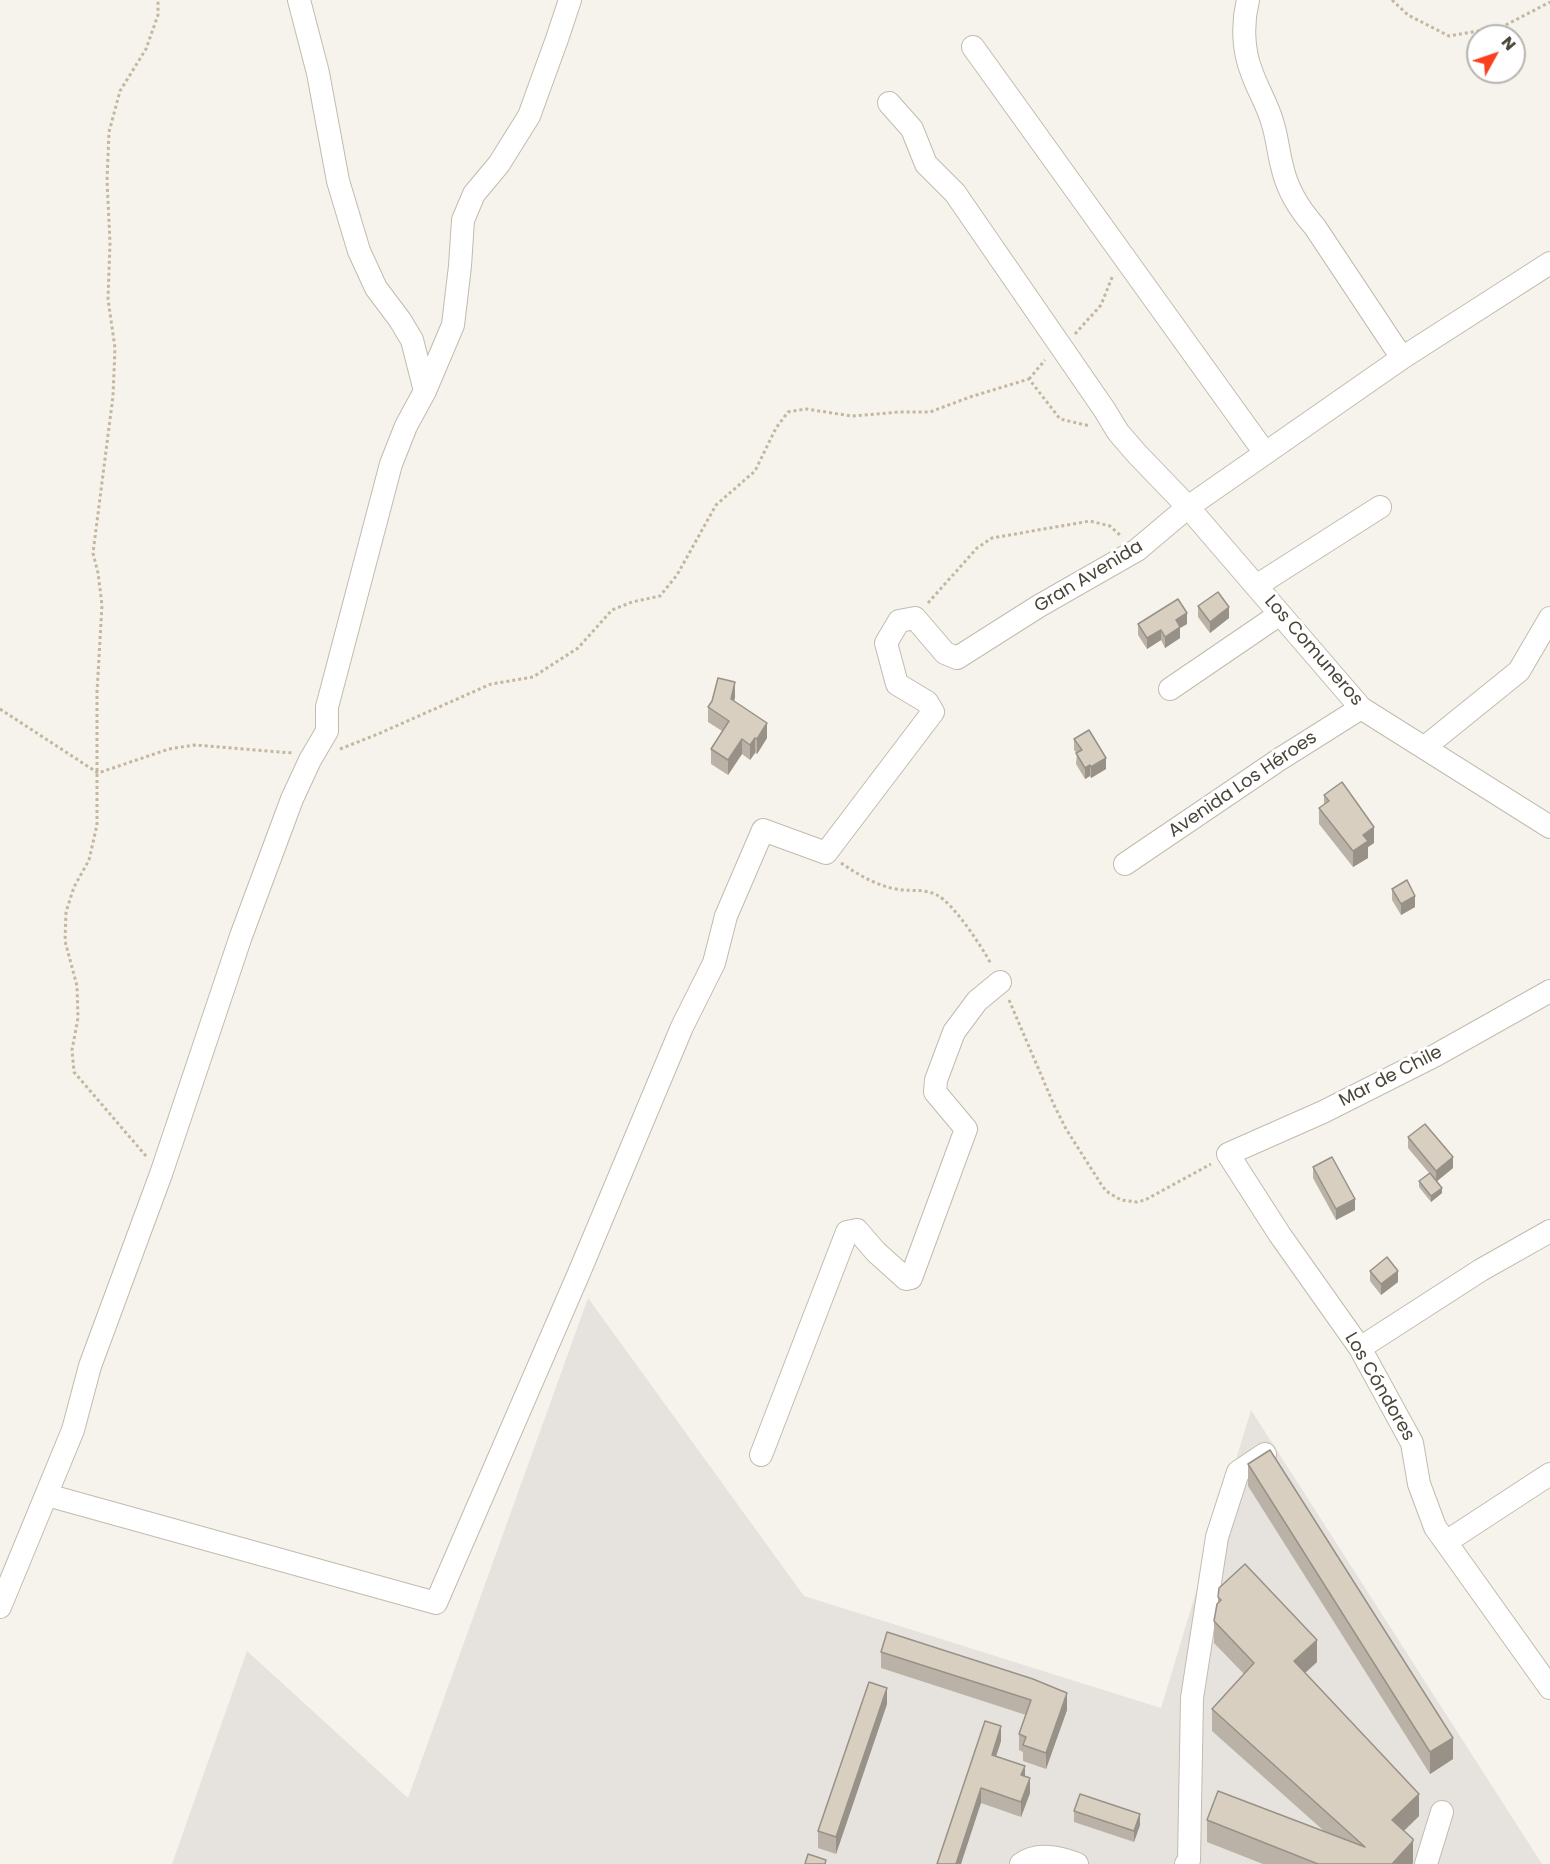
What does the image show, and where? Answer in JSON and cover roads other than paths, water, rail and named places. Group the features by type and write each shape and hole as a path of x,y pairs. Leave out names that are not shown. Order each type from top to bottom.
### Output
{"street":[{"path":"299,0 318,73 338,181 359,251 376,288 412,340 425,391"},
{"path":"0,1607 73,1430 90,1366 161,1174 241,936 292,799 310,760 327,731 327,707 391,464 453,325 463,220 474,194 499,164 529,116 570,0"},
{"path":"1248,0 1244,22 1247,56 1273,123 1286,182 1303,213 1402,358"},
{"path":"974,47 1265,453"},
{"name":"Los Comuneros","path":"889,103 912,129 926,164 955,193 1118,432 1188,507 1361,708 1550,827"},
{"name":"Gran Avenida","path":"47,1495 436,1603 579,1273 682,1027 714,963 726,916 764,830 826,853 933,712 927,702 897,684 886,643 899,621 915,618 945,653 957,658 1039,606 1137,550 1188,507 1265,453 1402,358 1550,263"},
{"path":"1256,586 1380,507"},
{"path":"1170,689 1280,614"},
{"path":"1425,747 1520,671 1550,618"},
{"name":"Avenida Los Héroes","path":"1125,864 1280,759 1361,708"},
{"path":"761,1455 848,1232 857,1230 876,1252 906,1279 911,1278 966,1129 935,1092 936,1080 954,1032 977,1001 1000,982"},
{"name":"Mar de Chile","path":"1228,1154 1323,1112 1436,1055 1550,991"},
{"name":"Los Cóndores","path":"1228,1154 1280,1235 1360,1348 1413,1443 1419,1484 1435,1527 1550,1688"},
{"path":"1360,1348 1481,1270 1550,1231"},
{"path":"1192,1863 1192,1698 1217,1537 1238,1472 1265,1454"},
{"path":"1446,1542 1550,1474"},
{"path":"1426,1864 1442,1812"},
{"path":"1021,1864 1027,1860 1047,1857 1077,1864"}]}
